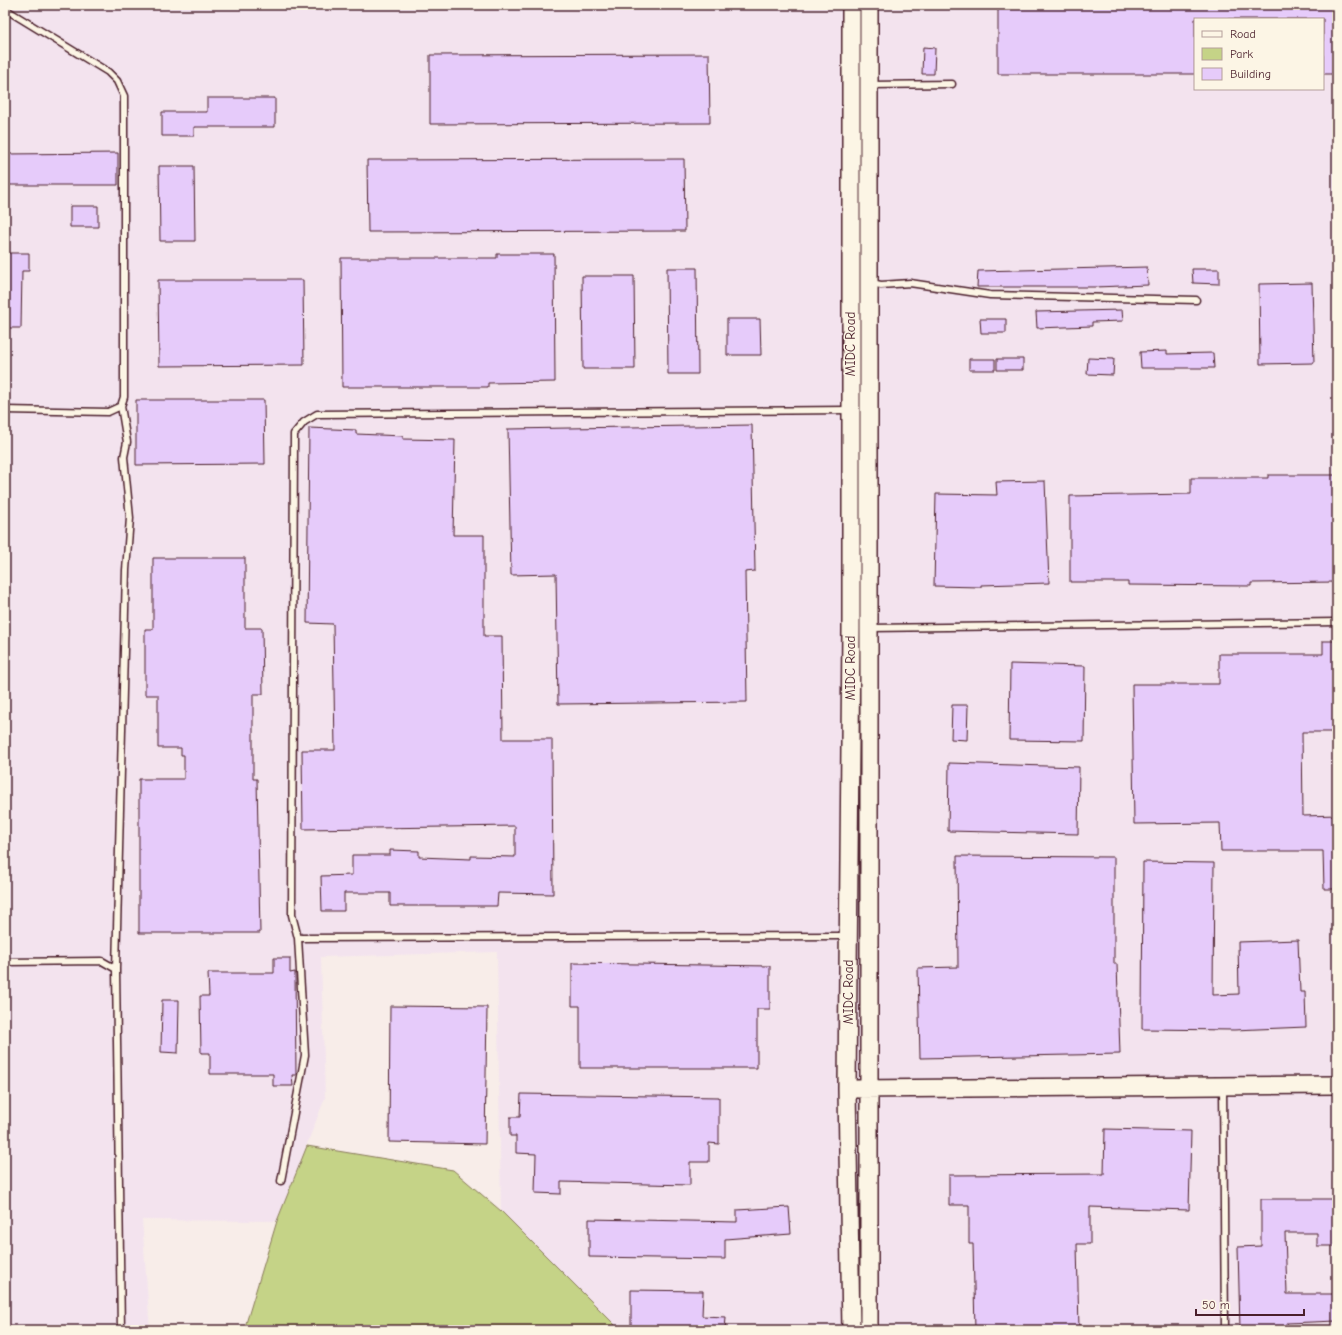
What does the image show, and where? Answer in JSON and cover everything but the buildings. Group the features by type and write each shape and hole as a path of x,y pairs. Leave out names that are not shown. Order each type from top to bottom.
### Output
{"street":[{"name":"MIDC Road","path":"851,5 850,410 860,629 868,1088 869,1330"},
{"name":"MIDC Road","path":"851,1330 847,1089 848,936 860,629 868,282 870,85 869,5"},
{"path":"847,1089 1337,1085"}],"lane":[{"path":"5,9 108,72 117,81 124,96 124,397 121,406 127,442 124,457 130,518 126,570 116,969 121,1330"},
{"path":"870,85 952,84"},
{"path":"868,282 880,284 910,283 990,295 1196,300"},
{"path":"5,410 108,412 121,406"},
{"path":"281,1181 305,1055 298,938 292,915 294,434 304,422 317,414 850,410"},
{"path":"860,629 1337,622"},
{"path":"298,938 848,936"},
{"path":"5,962 102,961 116,969"},
{"path":"1223,1086 1225,1330"}],"shaded area":[{"path":"5,5 1337,5 1337,1330 617,1330 618,1328 501,1211 497,952 321,957 325,1098 277,1221 142,1220 150,1330 5,1330"}],"green space":[{"path":"307,1146 453,1170 501,1211 618,1328 617,1330 244,1330 277,1221"}]}
